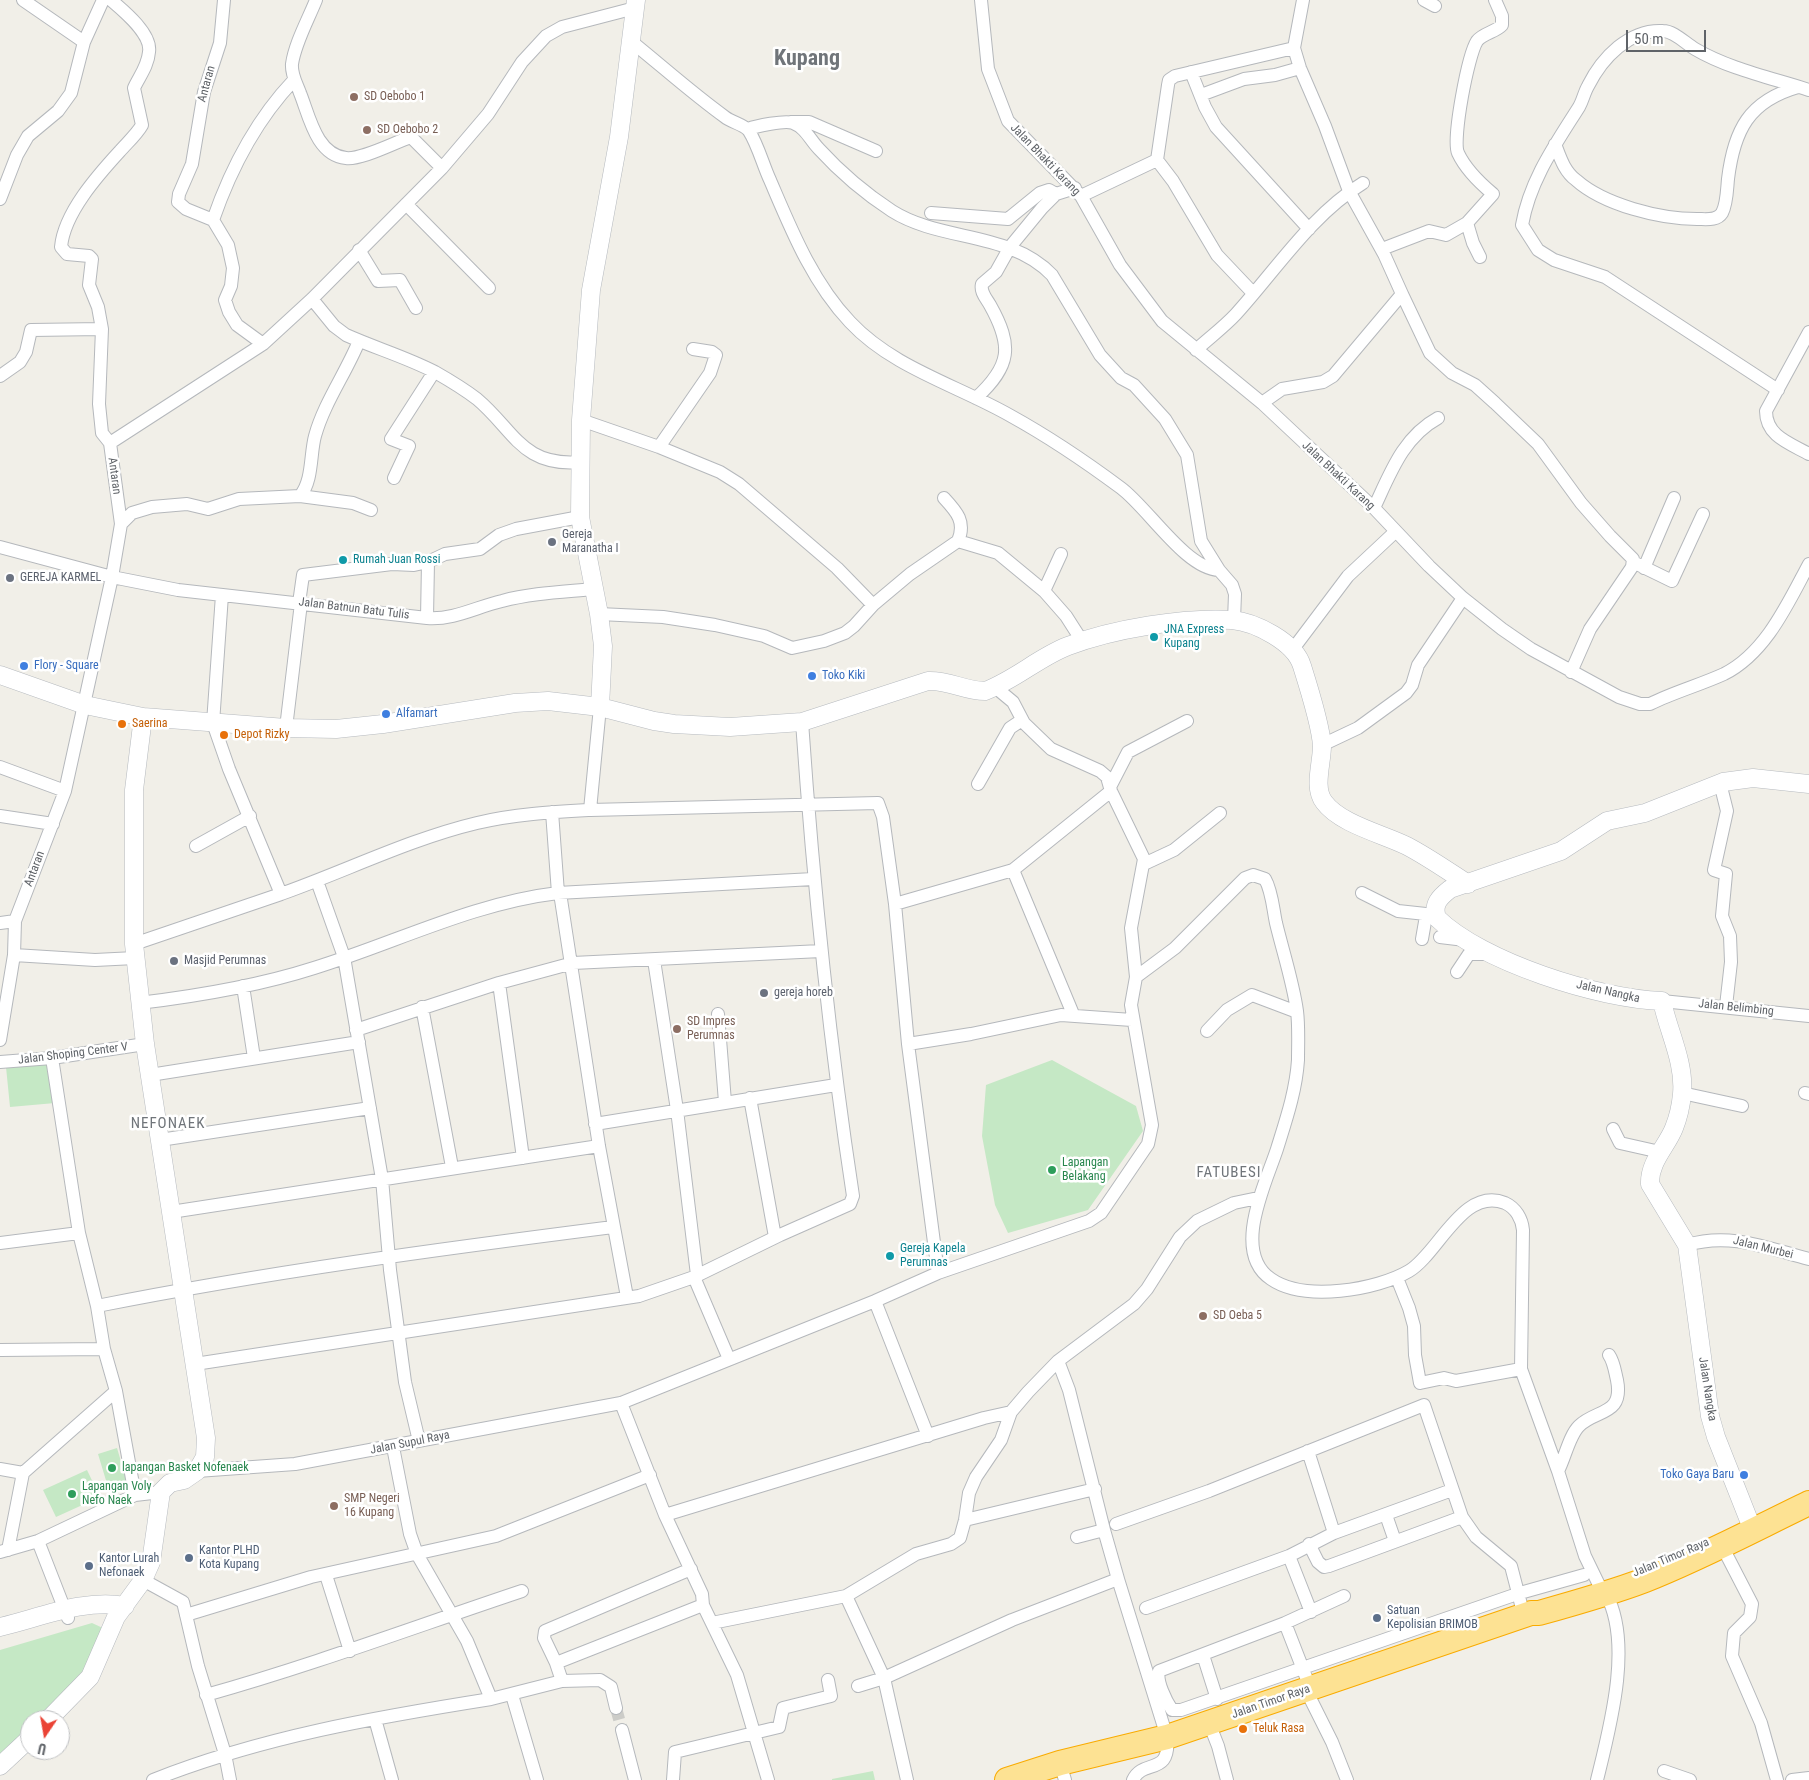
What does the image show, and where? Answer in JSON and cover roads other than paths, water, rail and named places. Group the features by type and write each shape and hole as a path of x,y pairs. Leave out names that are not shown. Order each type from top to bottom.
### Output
{"highway":[{"name":"Jalan Timor Raya","path":"1007,1780 1062,1771 1167,1737 1209,1723 1307,1682 1525,1607 1537,1606 1597,1586 1750,1523 1809,1494"},
{"name":"Jalan Timor Raya","path":"1597,1586 1647,1579 1722,1546 1809,1503"}],"street":[{"path":"23,0 84,42"},
{"path":"0,199 17,155 28,136 58,111 71,93 84,42 103,0"},
{"path":"110,443 102,433 99,404 102,330 98,307 89,285 92,259 89,256 67,254 61,246 66,226 80,202 96,179 142,124 134,88 145,66 149,52 149,42 132,19 111,0"},
{"name":"Antaran","path":"213,220 186,209 178,202 179,194 192,164 204,92 220,43 224,0"},
{"path":"316,0 292,64 294,80 312,128 328,148 337,155 346,158 358,157 411,136 442,168"},
{"name":"Jalan Bhakti Karang","path":"981,0 988,69 1008,121 1078,192 1120,265 1162,321 1262,403 1374,508 1395,532 1463,598 1531,649 1619,697 1640,704 1650,704 1725,674 1753,652 1774,626 1809,564"},
{"path":"1303,0 1294,48 1300,68 1325,126 1349,191 1382,250 1430,353 1452,373 1475,386 1496,402 1538,444 1581,503 1610,536 1630,553 1639,565 1672,581 1703,514"},
{"path":"1382,250 1429,231 1446,235 1467,223 1493,194 1482,185 1462,160 1456,145 1470,57 1479,39 1502,25 1502,16 1495,0"},
{"path":"590,810 600,706 603,646 599,614 580,517 581,420 591,290 619,137 636,4"},
{"name":"Antaran","path":"0,1040 14,955 15,921 65,791 112,577 121,524 110,443 263,344 312,299 442,168 488,114 536,44 562,27 636,4"},
{"path":"1778,390 1605,277 1554,260 1538,250 1522,225 1538,172 1603,63 1620,45 1636,34 1664,30 1708,56 1804,89"},
{"path":"632,42 725,117 748,129 796,242 849,322 875,345 895,359 1012,416 1121,488 1142,506 1194,562 1212,570 1218,570"},
{"path":"1253,293 1217,256 1173,181 1157,160 1169,80 1174,76 1294,48"},
{"path":"1201,94 1244,79 1275,75 1300,68"},
{"path":"1191,72 1216,127 1309,229"},
{"path":"263,344 237,325 229,312 225,300 231,286 233,268 228,245 213,220 224,186 260,120 294,80"},
{"path":"1555,144 1568,173 1576,181 1602,196 1628,207 1675,219 1714,219 1722,213 1730,160 1734,141 1740,127 1754,112 1777,93 1804,89"},
{"path":"791,122 807,132 819,149 856,184 891,210 926,226 1010,247 1031,257 1052,275 1100,355 1121,378 1134,385 1165,419 1177,436 1189,461 1201,541 1218,570 1232,585 1235,594 1234,620"},
{"path":"748,129 759,125 809,122 876,151"},
{"path":"931,213 1008,219 1040,193 1049,190 1056,194 1078,192 1157,160"},
{"path":"1196,350 1235,315 1309,229 1349,191 1363,183"},
{"path":"976,398 998,373 1006,354 1006,344 1002,330 981,287 996,272 1010,247 1056,194"},
{"path":"406,204 489,288"},
{"path":"1467,223 1473,243 1480,257"},
{"path":"359,250 378,280 400,280 416,308"},
{"path":"1262,403 1282,389 1323,382 1333,376 1402,294"},
{"path":"312,299 334,326 359,341 434,372 478,400 512,435 540,458 553,462 580,462"},
{"path":"0,376 20,362 26,352 31,330 102,330"},
{"path":"1809,332 1766,411 1766,422 1771,432 1809,454"},
{"path":"300,496 305,489 319,423 359,341"},
{"path":"659,448 702,385 714,363 716,356 712,352 693,349"},
{"path":"394,478 408,446 391,439 434,372"},
{"path":"1374,508 1401,452 1423,428 1438,418"},
{"path":"581,420 720,472 739,484 837,568 873,605"},
{"path":"121,524 132,513 152,507 179,504 208,509 239,499 300,496 353,503 371,510"},
{"path":"599,614 646,616 715,625 764,636 792,648 824,641 845,633 873,605 910,574 958,542 962,524 956,511 944,498"},
{"path":"1571,672 1590,630 1639,565 1674,498"},
{"path":"286,728 303,575 392,564 414,565 428,562 445,554 480,549 499,535 516,529 580,517"},
{"path":"1293,649 1348,576 1395,532"},
{"path":"958,542 998,553 1044,591 1066,616 1082,642"},
{"name":"Jalan Batnun Batu Tulis","path":"0,547 112,577 178,590 427,618 455,616 499,601 530,594 594,589"},
{"path":"1044,591 1061,554"},
{"path":"427,618 428,562"},
{"path":"222,595 213,723 229,769 281,894"},
{"path":"1322,745 1358,728 1406,693 1412,685 1418,665 1463,598"},
{"path":"0,675 85,705 143,716 213,723 336,729 384,724 515,703 548,701 600,706 654,721 683,725 730,727 802,722 928,681 948,682 973,691 985,691 995,688 1066,647 1082,642 1145,626 1234,620 1268,632 1293,649 1301,662 1322,745 1320,789 1323,801 1329,808 1350,821 1406,846 1468,884"},
{"path":"995,688 1013,702 1022,720 1051,749 1100,771 1111,788 1141,849 1144,864 1174,850 1220,813"},
{"path":"58,1710 90,1677 120,1612 143,1580 151,1562 161,1492 170,1483 184,1480 197,1471 205,1457 206,1438 139,1003 135,951 134,790 143,716"},
{"path":"978,784 1010,728 1022,720"},
{"path":"895,904 1013,870 1111,788 1128,752 1187,721"},
{"path":"195,1364 400,1334 659,1291 696,1276 774,1238 848,1207 852,1201 836,1084 813,879 802,722"},
{"path":"0,767 65,791"},
{"path":"1422,939 1435,904 1450,889 1561,851 1607,821 1645,813 1720,783 1754,778 1809,784"},
{"path":"1720,783 1727,811 1714,870 1726,874 1722,916 1730,936 1731,962 1726,1006"},
{"path":"14,955 96,960 135,951 442,833 478,823 552,812 590,810 878,803 883,817 895,904 908,1044 938,1272"},
{"path":"552,812 559,893 573,963 595,1124 627,1297"},
{"path":"0,816 53,824"},
{"path":"196,846 250,816"},
{"name":"Jalan Supul Raya","path":"197,1471 295,1464 621,1403 875,1301 938,1272 1089,1221 1102,1213 1148,1144 1152,1134 1152,1124 1132,1020 1131,997 1136,977 1131,928 1144,864"},
{"path":"1013,870 1073,1014"},
{"path":"1136,977 1175,948 1245,878 1253,875 1262,877 1267,883 1297,1012 1298,1061 1294,1092 1277,1150 1258,1198 1254,1223 1253,1246 1260,1267 1276,1283 1317,1291 1332,1291 1348,1290 1397,1278 1419,1263 1458,1218 1485,1200 1508,1204 1518,1215 1523,1230 1521,1370 1558,1472 1584,1556 1597,1586 1614,1612 1620,1637 1613,1704 1597,1780"},
{"path":"139,1003 186,997 243,986 314,968 440,923 526,897 559,893 813,879"},
{"path":"317,881 344,957 382,1179 388,1256 408,1398 418,1441"},
{"path":"1362,893 1398,911 1431,915"},
{"name":"Jalan Nangka","path":"1431,915 1465,940 1519,967 1574,984 1630,998 1662,1001 1673,1035 1682,1093 1674,1129 1660,1152 1651,1175 1650,1184 1687,1245 1710,1416 1716,1437 1750,1523"},
{"path":"0,923 15,921"},
{"path":"1440,937 1465,940"},
{"path":"150,1075 254,1058 357,1036 422,1006 573,963 821,951"},
{"path":"1456,972 1469,954 1490,954"},
{"path":"654,960 677,1110 696,1276 729,1359"},
{"path":"499,983 523,1158"},
{"path":"243,986 254,1058"},
{"path":"1207,1032 1227,1010 1252,995 1297,1012"},
{"name":"Jalan Belimbing","path":"1662,1001 1726,1006 1809,1016"},
{"path":"422,1006 452,1168"},
{"path":"718,1014 725,1102"},
{"path":"908,1044 1073,1014 1132,1020"},
{"name":"Jalan Shoping Center V","path":"0,1062 52,1058 145,1044"},
{"path":"52,1058 79,1234 97,1306 104,1348 116,1390 136,1495"},
{"path":"595,1124 836,1084"},
{"path":"1682,1093 1742,1106"},
{"path":"750,1098 774,1238"},
{"path":"160,1140 370,1108"},
{"path":"1613,1129 1620,1142 1660,1152"},
{"path":"171,1212 599,1146"},
{"path":"712,1623 846,1596 916,1554 951,1544 960,1538 970,1493 976,1477 1001,1440 1011,1412 1058,1361 1134,1304 1147,1289 1180,1237 1197,1221 1234,1203 1258,1198"},
{"path":"97,1306 182,1289 388,1256 613,1227"},
{"path":"0,1243 79,1234"},
{"name":"Jalan Murbei","path":"1687,1245 1717,1238 1738,1240 1809,1259"},
{"path":"1397,1278 1414,1326 1415,1356 1420,1383 1444,1378 1456,1381 1521,1370"},
{"path":"875,1301 928,1436"},
{"path":"0,1350 104,1348"},
{"path":"1558,1472 1578,1426 1605,1413 1614,1403 1618,1388 1614,1364 1609,1355"},
{"path":"1058,1361 1069,1390 1118,1579 1167,1737 1167,1756 1160,1764 1137,1774 1134,1780"},
{"path":"116,1390 23,1473 4,1551 38,1542 136,1495 161,1492"},
{"path":"621,1403 665,1515 702,1594 703,1605 737,1675 768,1780"},
{"path":"1116,1524 1209,1491 1424,1405 1462,1517 1476,1536 1510,1566 1525,1607"},
{"path":"665,1515 984,1418 1011,1412"},
{"path":"393,1447 410,1534 417,1554 467,1641 491,1698"},
{"path":"1308,1451 1334,1533"},
{"path":"0,1469 23,1473"},
{"path":"186,1615 294,1582 496,1536 650,1475"},
{"path":"965,1520 1095,1489"},
{"path":"1146,1608 1289,1556 1309,1544 1334,1533 1452,1490"},
{"path":"1386,1515 1395,1541"},
{"path":"1309,1544 1318,1562 1324,1567 1462,1517"},
{"path":"1077,1537 1104,1530"},
{"path":"38,1542 66,1614"},
{"path":"1722,1546 1752,1604 1750,1617 1734,1633 1732,1656 1761,1723 1777,1780"},
{"path":"1289,1556 1311,1612"},
{"path":"562,1681 544,1638 546,1631 691,1569"},
{"path":"326,1575 350,1651"},
{"path":"858,1686 884,1678 1012,1620 1118,1579"},
{"path":"143,1580 179,1598 183,1602 206,1695 225,1754 230,1780"},
{"path":"206,1695 350,1651 451,1614 522,1591"},
{"path":"846,1596 884,1678 907,1780"},
{"path":"1307,1682 1216,1699 1181,1710 1172,1710 1158,1678 1159,1671 1285,1623 1344,1596"},
{"path":"556,1663 703,1605"},
{"path":"0,1627 66,1614 120,1612"},
{"path":"0,1637 66,1614"},
{"path":"1285,1623 1347,1780"},
{"path":"1203,1655 1216,1699"},
{"path":"153,1780 225,1754 322,1728 512,1695 562,1681 600,1680 605,1682 611,1687 616,1708"},
{"path":"673,1780 675,1752 779,1727 783,1708 832,1696 828,1680"},
{"path":"512,1695 537,1780"},
{"path":"375,1720 392,1780"},
{"path":"1209,1723 1218,1746 1227,1780"},
{"path":"622,1730 635,1780"},
{"path":"0,1766 20,1747"},
{"path":"1664,1771 1690,1780"},
{"path":"1792,1780 1809,1778"}],"tunnel":[{"path":"616,1708 622,1730"}],"place":[{"name":"SD Oebobo 1","path":"354,97"},
{"name":"SD Oebobo 2","path":"367,130"},
{"name":"Gereja Maranatha I","path":"552,542"},
{"name":"Rumah Juan Rossi","path":"343,560"},
{"name":"GEREJA KARMEL","path":"10,578"},
{"name":"JNA Express Kupang","path":"1154,637"},
{"name":"Flory - Square","path":"24,666"},
{"name":"Toko Kiki","path":"812,676"},
{"name":"Alfamart","path":"386,714"},
{"name":"Saerina","path":"122,724"},
{"name":"Depot Rizky","path":"224,735"},
{"name":"Masjid Perumnas","path":"174,961"},
{"name":"gereja horeb","path":"764,993"},
{"name":"SD Impres Perumnas","path":"677,1029"},
{"name":"Lapangan Belakang","path":"1052,1170"},
{"name":"Gereja Kapela Perumnas","path":"890,1256"},
{"name":"SD Oeba 5","path":"1203,1316"},
{"name":"lapangan Basket Nofenaek","path":"112,1468"},
{"name":"Toko Gaya Baru","path":"1744,1475"},
{"name":"Lapangan Voly Nefo Naek","path":"72,1494"},
{"name":"SMP Negeri 16 Kupang","path":"334,1506"},
{"name":"Kantor PLHD Kota Kupang","path":"189,1558"},
{"name":"Kantor Lurah Nefonaek","path":"89,1566"},
{"name":"Satuan Kepolisian BRIMOB","path":"1377,1618"},
{"name":"Teluk Rasa","path":"1243,1729"}],"district":[{"name":"Kupang","path":"807,59"},
{"name":"NEFONAEK","path":"168,1124"},
{"name":"FATUBESI","path":"1229,1173"}]}
